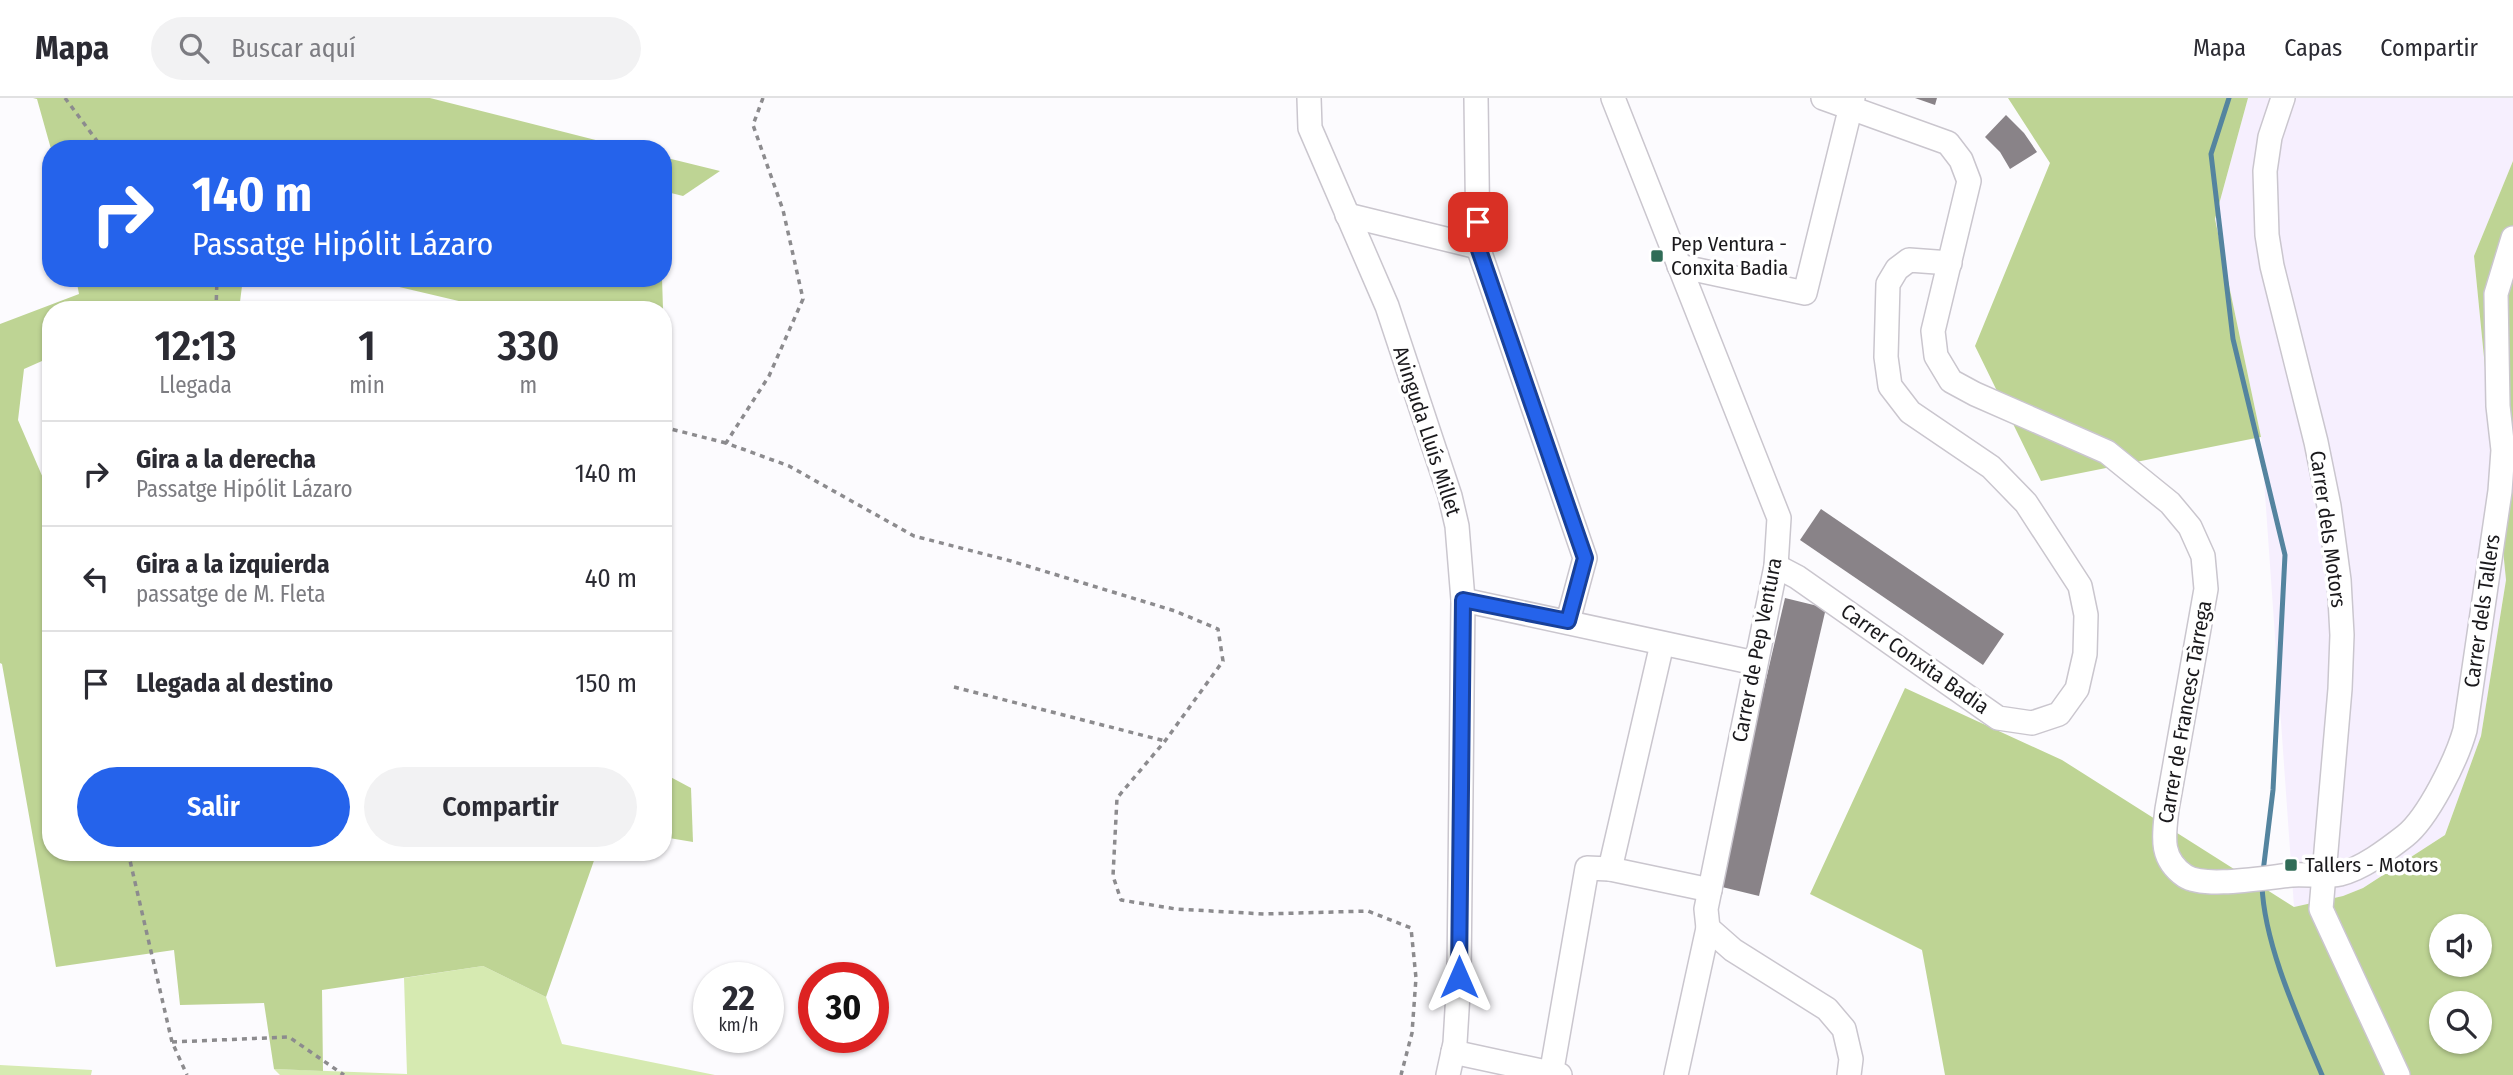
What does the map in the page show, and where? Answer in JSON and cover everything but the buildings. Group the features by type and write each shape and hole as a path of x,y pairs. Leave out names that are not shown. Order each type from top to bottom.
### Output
{"street":[{"name":"Avinguda Lluís Millet","path":"1309,98 1310,128 1387,306 1450,496 1457,526 1463,600 1459,977 1453,1052 1448,1075"},
{"path":"1476,98 1478,247 1585,558 1568,621"},
{"name":"Carrer de Pep Ventura","path":"1613,98 1779,518 1776,566 1706,909 1708,928 1676,1075"},
{"name":"Carrer de Francesc Tàrrega","path":"1822,98 1852,103 1948,143 1961,160 1969,181 1933,331 1936,356 1951,381 2107,452 2170,503 2190,527 2203,556 2206,589 2167,809 2163,845 2174,864 2187,877 2216,882 2323,874"},
{"name":"Carrer dels Motors","path":"2283,98 2270,137 2265,171 2267,234 2272,266 2327,493 2339,580 2342,635 2340,689 2321,909 2398,1075"},
{"path":"1679,266 1805,293 1852,103"},
{"path":"1347,215 1478,247"},
{"name":"Carrer dels Tallers","path":"2323,874 2340,874 2370,860 2406,835 2428,807 2461,746 2500,491 2503,450 2498,406 2496,294 2513,238"},
{"name":"Carrer Conxita Badia","path":"1776,566 1797,577 1998,718 2032,723 2059,714 2077,689 2085,654 2086,615 2080,586 2026,503 1991,467 1910,412 1889,386 1886,357 1888,284 1897,269 1909,260 1950,262"},
{"path":"1463,600 1755,663"},
{"path":"1610,869 1662,644"},
{"path":"1453,1052 1554,1074 1587,868 1610,869 1710,890"},
{"path":"1708,928 1732,950 1827,1009 1844,1029 1852,1059 1849,1075"}],"path":[{"path":"65,98 96,140"},
{"path":"726,443 769,376 803,299 783,210 753,125 763,98"},
{"path":"672,429 726,443 789,466 914,536 1011,561 1175,611 1217,629 1223,661 1165,741 1117,798 1113,876 1121,900 1176,909 1264,914 1368,911 1411,928 1416,978 1412,1033 1401,1075"},
{"path":"954,687 1165,741"},
{"path":"130,861 172,1042 187,1075"},
{"path":"172,1042 289,1037 344,1075"}],"shaded area":[{"path":"2248,98 2513,98 2513,161 2474,256 2506,580 2481,736 2445,835 2363,888 2343,896 2294,907 2261,437 2215,219"}],"green space":[{"path":"33,98 430,98 596,140 48,140 37,99"},
{"path":"2008,98 2248,98 2215,219 2261,437 2041,481 1975,346 2050,163"},
{"path":"672,159 720,171 683,196 672,193"},
{"path":"2513,161 2513,1075 1945,1075 1922,950 1810,894 1905,688 2062,760 2294,907 2343,896 2363,888 2445,835 2481,736 2506,580 2474,256"},
{"path":"78,287 242,287 240,301 61,301 79,294"},
{"path":"399,287 662,287 663,301 459,301"},
{"path":"42,308 42,361 24,369 18,420 42,476 42,861 594,861 546,997 483,966 322,990 323,1071 274,1069 264,1003 180,1005 174,950 56,967 0,663 0,324"},
{"path":"672,778 691,788 693,842 672,838"},
{"path":"483,966 546,997 562,1044 715,1075 280,1075 274,1069 407,1074 404,978"},
{"path":"0,1065 92,1070 91,1075 0,1075"}],"waterway":[{"path":"2229,98 2211,154 2233,339 2285,555 2273,790 2263,872"},
{"path":"2262,885 2264,908 2276,957 2293,1007 2322,1075"}],"place":[{"name":"Pep Ventura - Conxita Badia","path":"1657,256"},
{"name":"Tallers - Motors","path":"2291,865"}],"route":[{"path":"1459,977 1463,600 1568,621 1585,558 1478,247 1478,222"}]}
